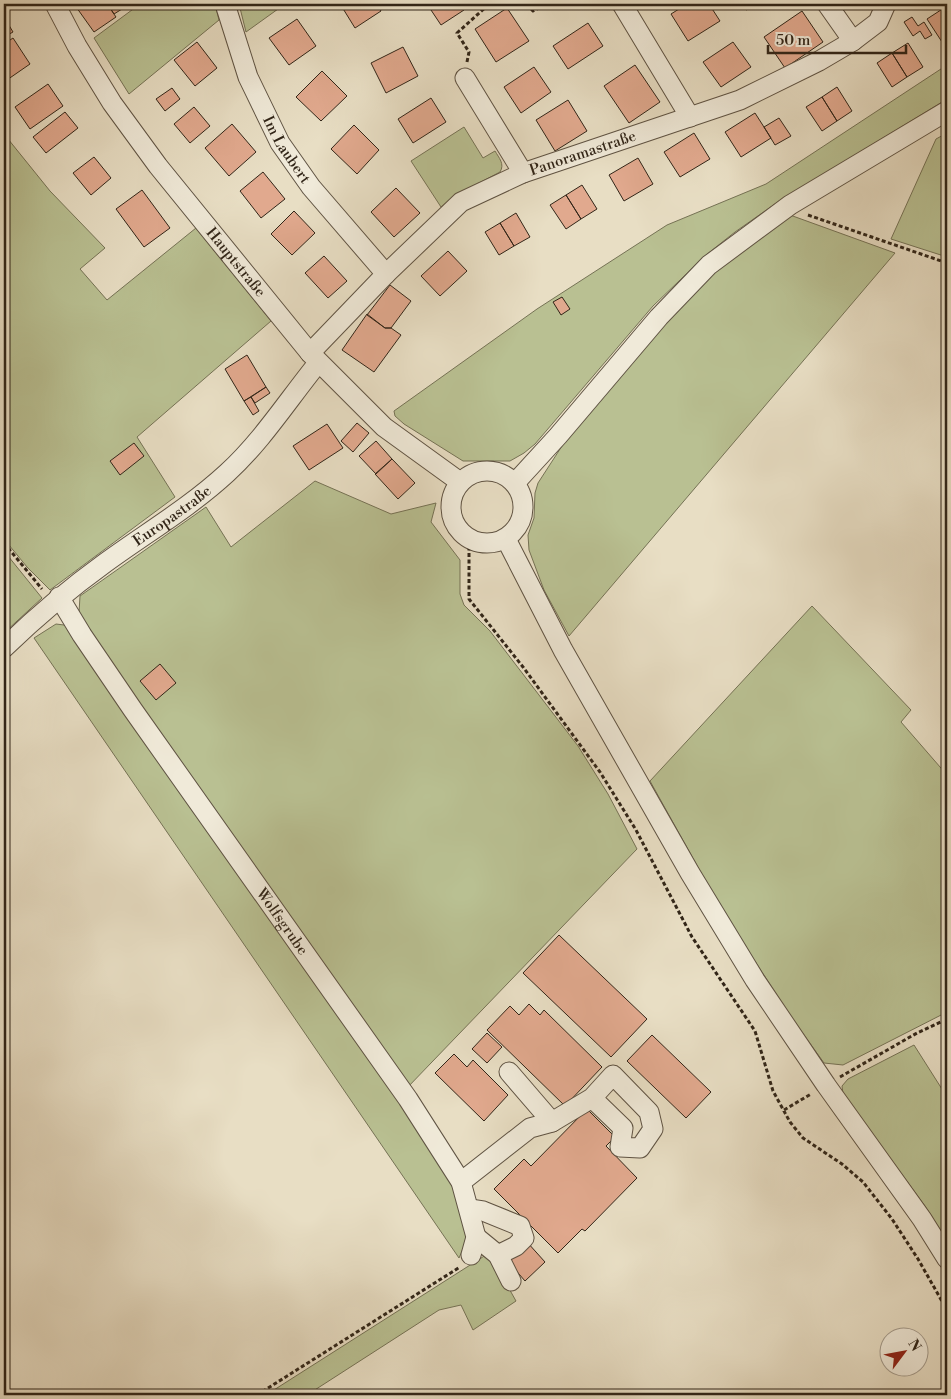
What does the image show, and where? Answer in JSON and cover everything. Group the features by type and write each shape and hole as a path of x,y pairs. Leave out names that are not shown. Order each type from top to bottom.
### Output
{"street":[{"name":"Hauptstraße","path":"55,4 77,46 112,103 158,166 314,358 384,427 460,482"},
{"name":"Im Laubert","path":"224,4 248,77 280,143 311,187 386,274"},
{"path":"622,4 690,117"},
{"path":"827,4 853,41"},
{"name":"Panoramastraße","path":"314,358 386,274 460,202 523,173 740,100 819,61 853,41 878,22 886,4"},
{"path":"465,78 523,173"},
{"path":"514,483 558,436 659,316 703,272 790,205 947,111"},
{"name":"Europastraße","path":"4,648 56,600 200,496 228,472 260,438 314,358"},
{"path":"488,470 502,474 514,483 522,497 523,513 517,528 506,539 494,544 481,544 469,540 457,528 450,513 452,496 460,482 473,473 488,470"},
{"path":"506,539 563,650 690,873 755,980 826,1085 922,1219 947,1259"},
{"name":"Wolfsgrube","path":"56,600 408,1099 461,1182 470,1208 476,1237 471,1256"},
{"path":"509,1072 552,1122"},
{"path":"461,1182 530,1128 552,1122 592,1098"},
{"path":"470,1208 483,1211 520,1226 524,1238 516,1246 498,1255"},
{"path":"476,1237 498,1255 511,1281"}],"path":[{"path":"465,78 469,52 457,33 486,5 495,4"},
{"path":"527,4 533,11 546,4"},
{"path":"790,205 810,217 947,263"},
{"path":"469,540 469,599 523,667 600,772 636,830 692,937 755,1030 773,1091 790,1122 802,1138 853,1172 872,1193 892,1219 918,1259 947,1310"},
{"path":"4,544 56,600"},
{"path":"784,1110 917,1033 947,1019"},
{"path":"257,1395 456,1270 471,1256"}],"green space":[{"path":"140,4 215,4 219,20 129,94 94,38"},
{"path":"239,4 285,4 246,32"},
{"path":"947,65 947,99 775,204 706,255 653,306 535,444 524,453 510,461 463,461 404,424 395,416 394,411 537,309 667,225 766,184"},
{"path":"464,127 483,158 495,151 502,166 500,172 458,194 441,207 411,161"},
{"path":"947,133 947,257 891,239 936,139"},
{"path":"4,134 50,191 105,248 80,269 107,300 196,228 271,321 137,437 175,497 50,590 27,567 4,539"},
{"path":"790,215 895,253 569,636 544,590 529,550 528,535 534,518 535,493 538,483 562,446 633,358 710,274"},
{"path":"315,481 391,514 436,503 431,522 460,560 460,594 464,605 490,631 578,746 608,794 637,849 406,1089 118,678 79,613 80,596 206,507 231,547"},
{"path":"4,551 42,598 4,633"},
{"path":"812,606 911,710 901,722 947,775 947,1012 843,1065 824,1063 789,1014 720,907 650,781"},
{"path":"56,624 64,625 72,631 401,1094 455,1186 468,1237 459,1258 34,638"},
{"path":"914,1045 947,1097 947,1241 925,1206 843,1094 842,1086 848,1079"},
{"path":"489,1253 516,1301 473,1330 461,1305 439,1310 307,1395 266,1395"}],"building":[{"path":"74,4 107,4 116,17 94,32"},
{"path":"108,4 130,4 114,14"},
{"path":"347,4 377,4 381,11 355,28 342,7"},
{"path":"384,4 395,4 387,9"},
{"path":"427,4 460,4 464,10 441,25"},
{"path":"687,4 709,4 720,21 688,41 671,14"},
{"path":"743,4 758,4 746,10"},
{"path":"947,6 947,39 942,42 927,19"},
{"path":"507,8 529,41 496,62 475,29"},
{"path":"802,11 823,42 785,68 764,37"},
{"path":"4,17 13,32 4,37"},
{"path":"912,17 918,26 924,22 932,35 925,39 920,31 913,36 904,22"},
{"path":"297,19 316,46 289,65 269,38"},
{"path":"588,23 603,46 568,69 553,46"},
{"path":"13,38 30,64 4,82 4,44"},
{"path":"197,42 217,68 195,86 174,60"},
{"path":"733,42 751,67 721,87 703,62"},
{"path":"908,43 923,67 907,77 892,53"},
{"path":"403,47 418,76 386,93 371,63"},
{"path":"892,53 907,77 892,87 877,63"},
{"path":"635,65 660,102 629,123 604,86"},
{"path":"534,67 551,92 521,113 504,87"},
{"path":"322,71 347,96 321,121 296,97"},
{"path":"48,84 63,106 30,129 15,107"},
{"path":"837,87 852,111 837,121 822,97"},
{"path":"172,88 180,99 165,111 156,99"},
{"path":"822,97 837,121 822,131 806,107"},
{"path":"431,98 446,122 413,143 398,119"},
{"path":"568,100 587,131 555,151 536,120"},
{"path":"194,107 210,126 190,143 174,124"},
{"path":"65,112 78,128 46,153 33,137"},
{"path":"755,113 771,138 741,157 725,132"},
{"path":"779,118 791,136 775,145 764,127"},
{"path":"232,124 256,152 229,176 205,148"},
{"path":"354,125 379,150 357,174 331,149"},
{"path":"694,133 710,159 680,177 664,152"},
{"path":"94,157 111,178 91,195 73,173"},
{"path":"638,158 653,184 624,201 609,175"},
{"path":"263,172 285,199 261,218 240,191"},
{"path":"582,185 597,209 581,219 566,195"},
{"path":"396,188 420,213 394,237 371,212"},
{"path":"142,190 170,228 144,247 116,209"},
{"path":"566,195 581,219 566,229 550,205"},
{"path":"294,211 315,233 292,255 271,234"},
{"path":"516,213 530,237 514,246 500,223"},
{"path":"500,223 514,246 499,255 485,232"},
{"path":"448,251 467,271 440,296 421,276"},
{"path":"324,256 347,281 328,298 305,273"},
{"path":"390,285 411,301 391,328 385,328 367,315"},
{"path":"562,297 570,309 561,315 553,302"},
{"path":"367,314 385,328 391,328 401,335 374,372 342,350"},
{"path":"247,355 266,387 244,401 225,369"},
{"path":"266,387 270,393 255,403 251,397"},
{"path":"251,397 259,411 253,415 244,401"},
{"path":"357,423 369,433 353,452 341,441"},
{"path":"327,424 343,448 309,470 293,446"},
{"path":"376,441 392,459 376,474 359,456"},
{"path":"134,443 144,456 120,475 110,461"},
{"path":"392,459 415,483 398,499 375,474"},
{"path":"160,664 176,683 156,700 140,681"},
{"path":"559,935 647,1019 611,1057 523,973"},
{"path":"529,1004 540,1015 544,1010 602,1067 565,1106 487,1030 510,1006 519,1015"},
{"path":"487,1033 502,1047 487,1063 472,1049"},
{"path":"652,1035 711,1092 686,1118 627,1061"},
{"path":"454,1054 467,1067 473,1060 508,1095 484,1121 435,1073"},
{"path":"587,1109 615,1137 606,1146 637,1178 585,1231 582,1229 558,1253 494,1189 524,1159 531,1166"},
{"path":"527,1242 545,1262 525,1281 507,1260"}]}
